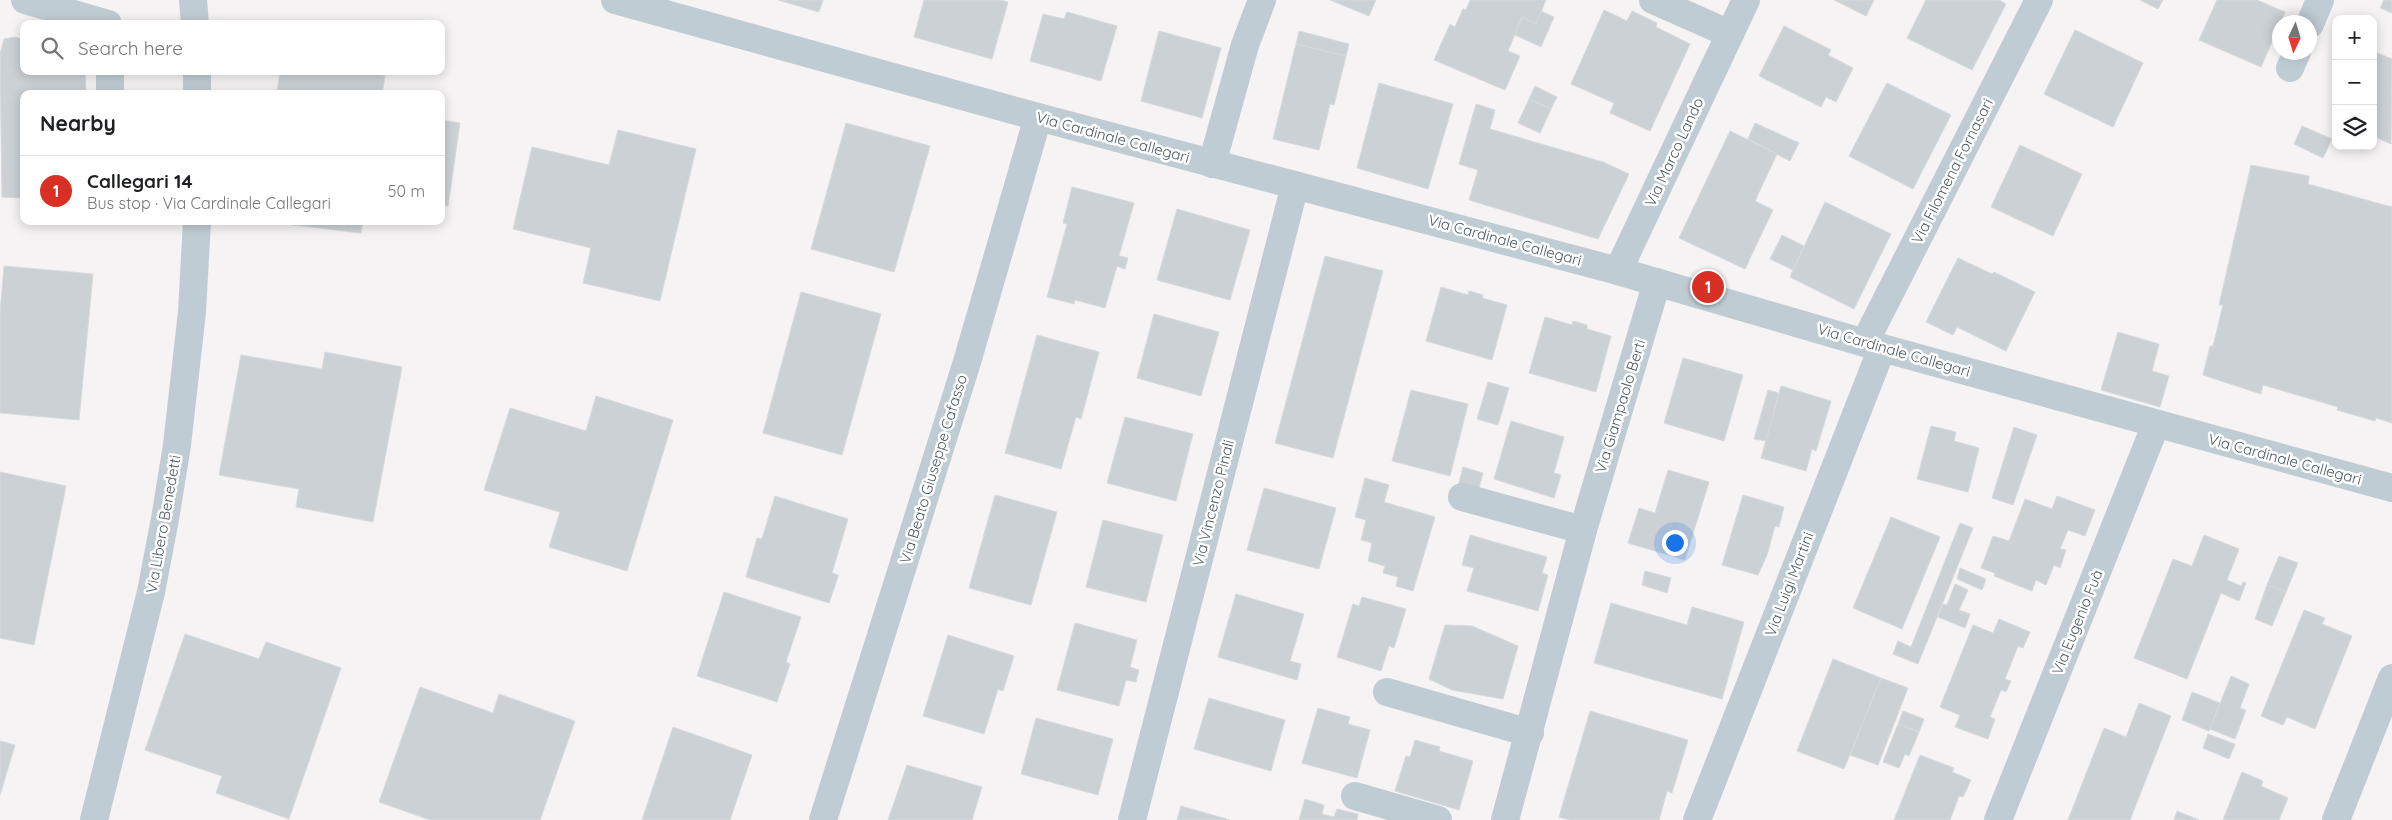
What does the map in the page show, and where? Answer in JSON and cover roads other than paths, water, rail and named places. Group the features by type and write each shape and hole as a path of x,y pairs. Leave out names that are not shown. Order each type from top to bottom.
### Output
{"street":[{"path":"24,0 94,20"},
{"path":"193,0 195,20"},
{"name":"Via Cardinale Callegari","path":"616,0 1038,117 1618,271 1874,345 2392,488"},
{"path":"1212,164 1245,45 1262,0"},
{"path":"1653,0 1730,34"},
{"name":"Via Marco Lando","path":"1618,271 1746,0"},
{"name":"Via Filomena Fornasari","path":"1874,345 2039,0"},
{"path":"2314,15 2320,0"},
{"path":"110,75 110,90"},
{"path":"197,75 197,90"},
{"name":"Via Beato Giuseppe Cafasso","path":"823,820 967,362 1038,117"},
{"name":"Via Vincenzo Pinali","path":"1132,820 1295,185"},
{"name":"Via Libero Benedetti","path":"94,820 149,601 165,519 177,445 192,312 197,225"},
{"name":"Via Giampaolo Berti","path":"1505,820 1530,733 1583,530 1657,282"},
{"name":"Via Luigi Martini","path":"1697,820 1874,345"},
{"name":"Via Eugenio Fuà","path":"1998,820 2156,424"},
{"path":"1462,497 1583,530"},
{"path":"2336,820 2392,678"},
{"path":"1388,692 1530,733"},
{"path":"1355,796 1438,820"}],"place":[{"name":"Callegari 14","path":"1708,287"}]}
